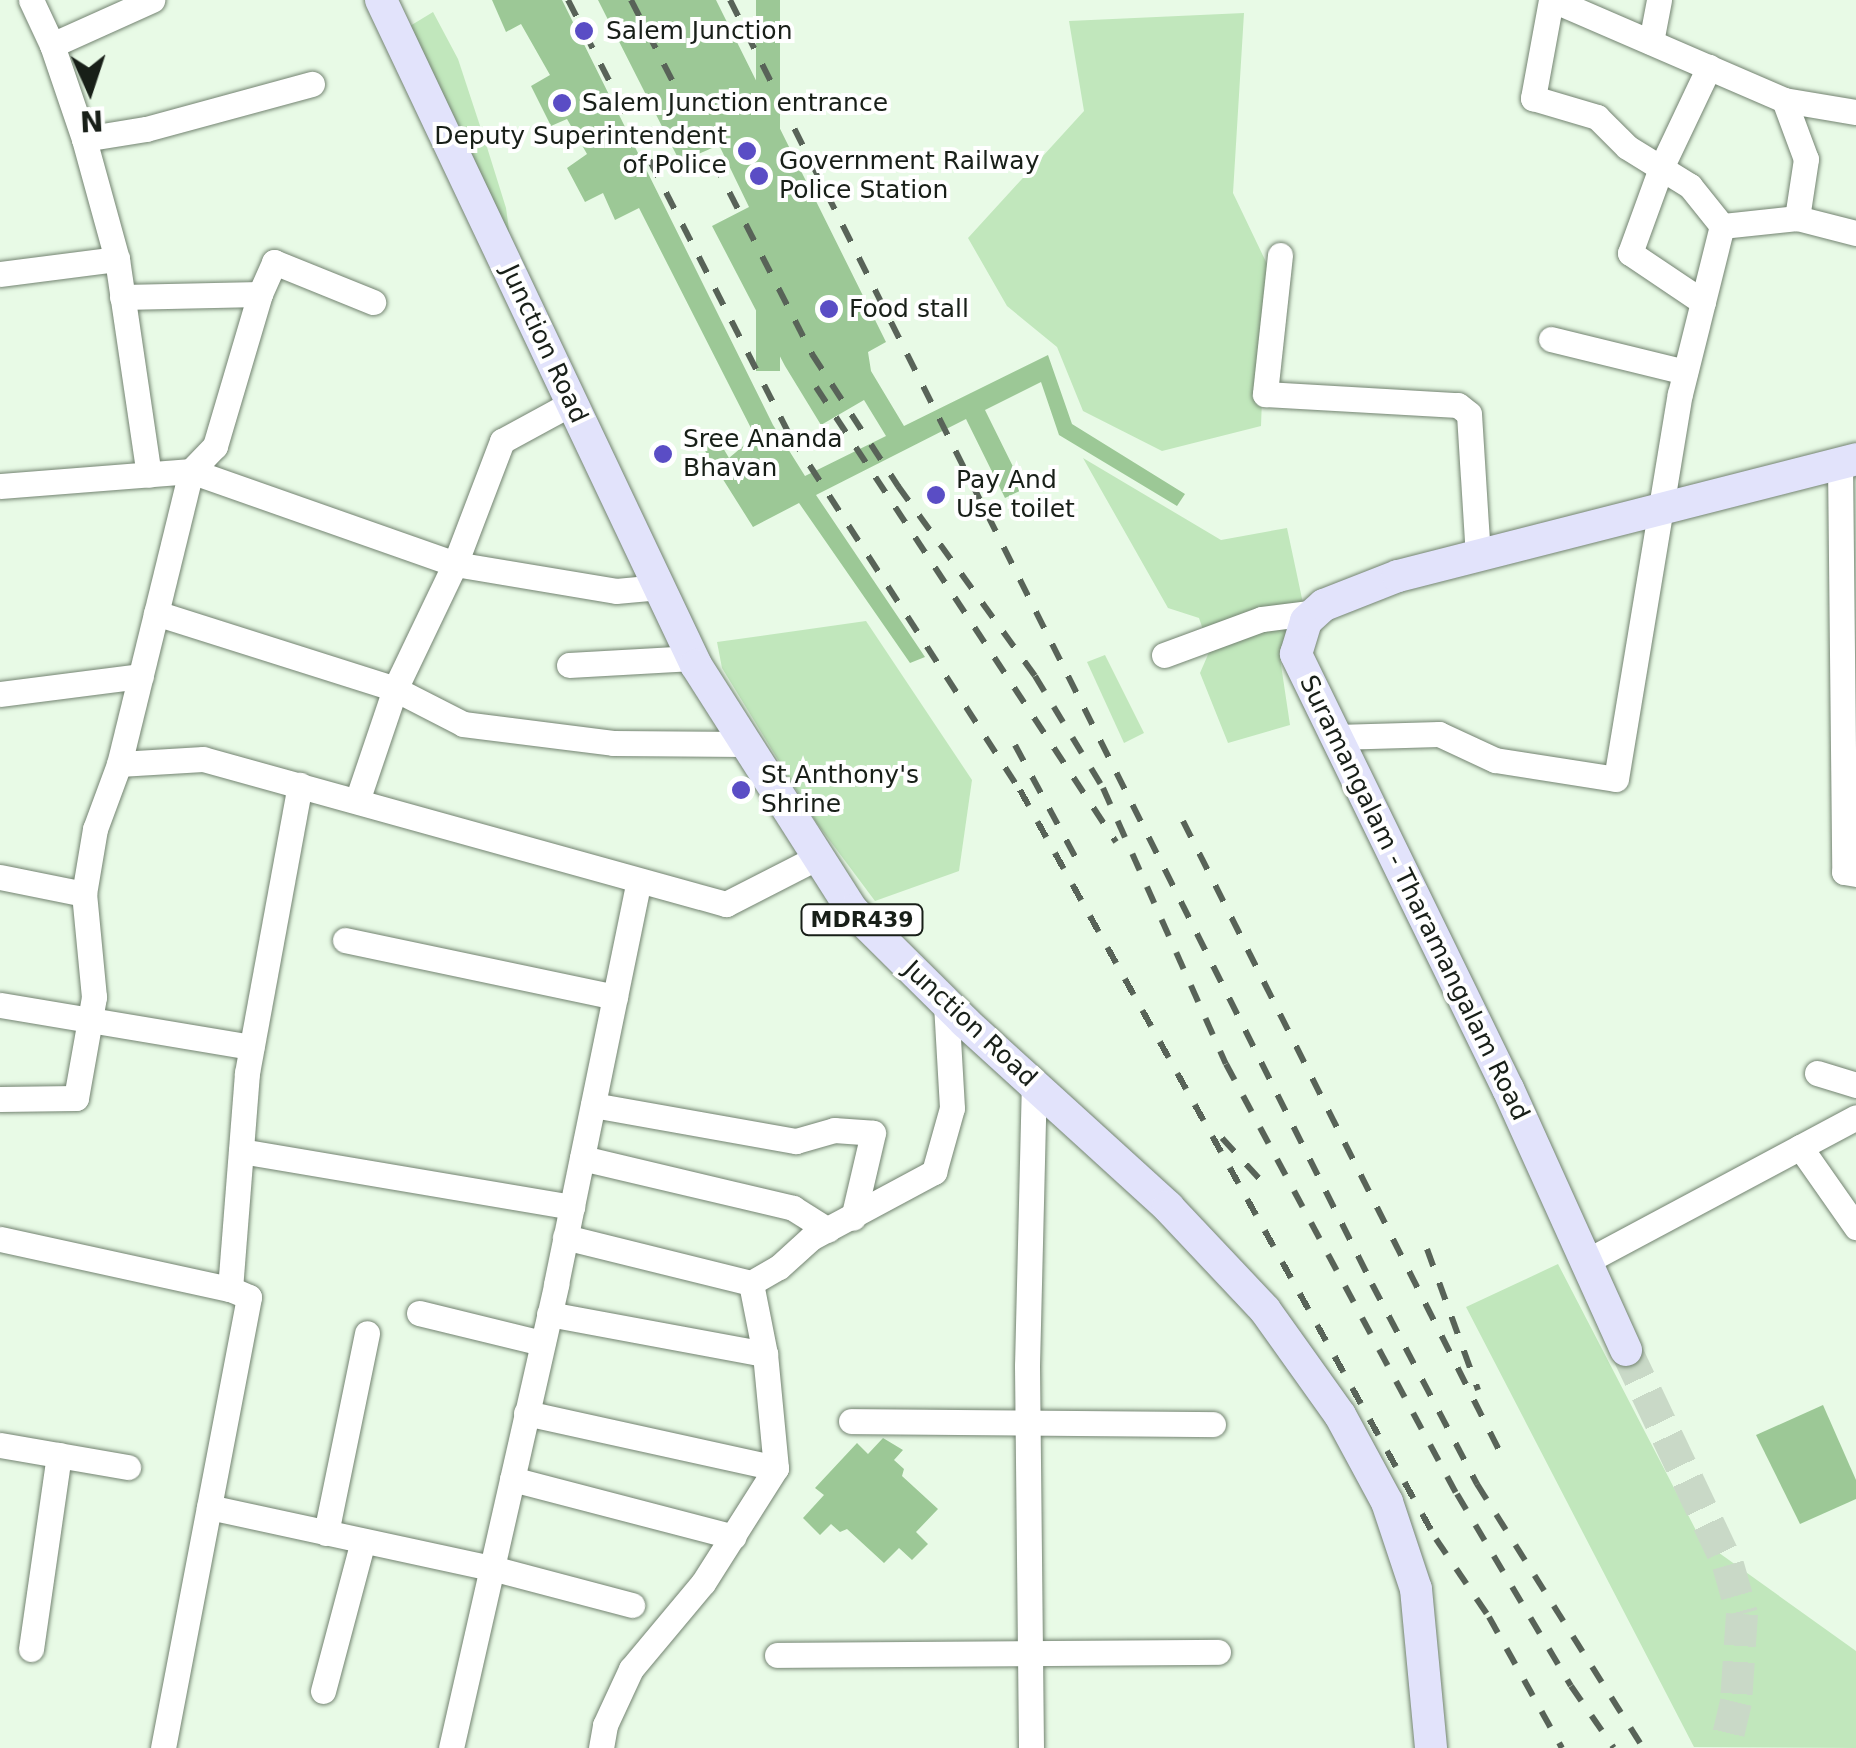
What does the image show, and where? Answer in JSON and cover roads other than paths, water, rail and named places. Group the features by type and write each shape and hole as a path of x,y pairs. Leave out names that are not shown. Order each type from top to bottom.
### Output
{"main road":[{"name":"Junction Road","path":"382,0 693,658 852,911 946,1004 1168,1207 1265,1310 1340,1415 1387,1502 1416,1589 1432,1748"},
{"path":"1316,612 1398,576 1848,461"},
{"name":"Suramangalam - Tharamangalam Road","path":"1316,612 1306,621 1296,654 1508,1088 1626,1350"}],"street":[{"path":"30,0 52,45 84,139 116,259 149,475"},
{"path":"52,45 152,0"},
{"path":"1722,226 1690,186 1626,147 1597,117 1533,98 1552,0 1784,100 1856,112"},
{"path":"1650,42 1659,0"},
{"path":"1703,302 1630,253 1661,168 1709,68"},
{"path":"84,139 146,129 312,84"},
{"path":"1784,100 1806,159 1797,218"},
{"path":"1722,226 1797,218 1856,233"},
{"path":"1336,737 1439,734 1495,760 1616,780 1685,372 1722,226"},
{"path":"1280,255 1265,394 1458,404 1470,414 1478,556"},
{"path":"0,274 116,259"},
{"path":"0,1099 76,1098 94,997 84,894 95,829 120,764 191,472 215,446 260,294 274,262 373,302"},
{"path":"122,298 260,294"},
{"path":"1550,339 1685,372"},
{"path":"357,801 395,690 456,564 502,442 572,402"},
{"path":"1848,461 1844,872 1856,874"},
{"path":"0,486 191,472 456,564 616,591 660,587"},
{"path":"1164,655 1262,619 1316,612"},
{"path":"156,613 395,690 463,724 614,743 746,744"},
{"path":"569,665 693,658"},
{"path":"0,694 141,676"},
{"path":"120,764 203,759 726,904 818,857"},
{"path":"230,1289 252,1048 300,785"},
{"path":"0,878 84,894"},
{"path":"451,1748 549,1314 639,881"},
{"path":"345,940 615,996"},
{"path":"0,1004 252,1048"},
{"path":"565,1237 751,1283 828,1230 934,1172 952,1108 946,1004"},
{"path":"1818,1073 1856,1085"},
{"path":"1031,1748 1028,1422 1034,1085"},
{"path":"593,1105 796,1141 834,1130 873,1134 853,1218"},
{"path":"1584,1262 1856,1117"},
{"path":"1800,1147 1856,1227"},
{"path":"241,1150 572,1207"},
{"path":"582,1158 792,1208 828,1230"},
{"path":"0,1239 230,1289 249,1297 164,1748"},
{"path":"601,1748 605,1725 630,1669 672,1625 734,1537 776,1468 765,1354 751,1283"},
{"path":"419,1312 542,1343"},
{"path":"549,1314 765,1354"},
{"path":"326,1533 367,1333"},
{"path":"526,1413 776,1468"},
{"path":"851,1421 1212,1424"},
{"path":"0,1445 128,1467"},
{"path":"31,1648 59,1455"},
{"path":"512,1479 734,1537"},
{"path":"209,1508 492,1568 632,1605"},
{"path":"323,1691 363,1540"},
{"path":"777,1654 1218,1652"}],"tunnel":[{"path":"1626,1350 1728,1565 1742,1614 1736,1702 1725,1748"}],"railway":[{"path":"568,0 790,435 1020,790 1436,1539 1489,1617 1562,1748"},
{"path":"631,0 812,354 898,486 1035,676 1103,788 1226,1064 1457,1494 1571,1686 1614,1748"},
{"path":"730,0 1372,1284 1477,1484 1643,1748"},
{"path":"816,387 1116,842"},
{"path":"1015,745 1077,860"},
{"path":"1183,821 1503,1458"},
{"path":"1222,1138 1266,1186"},
{"path":"1427,1249 1478,1390"}],"place":[{"name":"Salem Junction","path":"584,31"},
{"name":"Salem Junction entrance","path":"562,103"},
{"name":"Deputy Superintendent of Police","path":"747,151"},
{"name":"Government Railway Police Station","path":"759,176"},
{"name":"Food stall","path":"829,309"},
{"name":"Sree Ananda Bhavan","path":"663,454"},
{"name":"Pay And Use toilet","path":"936,495"},
{"name":"St Anthony's Shrine","path":"741,790"}]}
